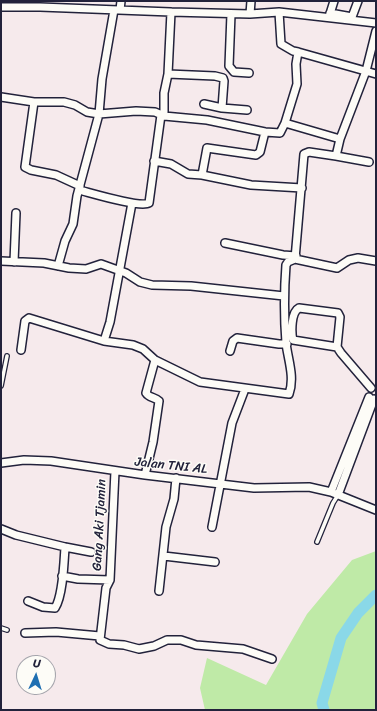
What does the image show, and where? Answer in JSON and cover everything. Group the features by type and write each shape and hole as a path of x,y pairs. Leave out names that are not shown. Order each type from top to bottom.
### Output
{"street":[{"path":"58,266 65,241 73,224 77,196 100,114 102,79 117,10 121,1"},
{"path":"250,14 251,1"},
{"path":"331,16 334,1"},
{"path":"1,8 40,4 117,10 231,14 280,12 352,17 358,1"},
{"path":"34,102 25,167 30,170 56,175 80,188 132,204 145,205 149,203 168,74 171,12"},
{"path":"280,12 281,44 292,51 376,74"},
{"path":"231,14 229,66 234,72 249,73"},
{"path":"331,16 376,23"},
{"path":"336,156 340,139 366,71 376,31"},
{"path":"1,97 34,102 64,102 75,105 87,112 100,114 136,111 155,112 163,115 207,120 264,132 280,133 285,123 297,84 296,64 298,52"},
{"path":"168,74 215,76 223,78 222,108"},
{"path":"204,104 222,108 247,110"},
{"path":"285,123 340,139"},
{"path":"202,175 206,148 256,155 260,152 264,132"},
{"path":"295,258 304,154 309,152 369,162"},
{"path":"154,161 171,164 188,174 202,175 252,185 302,188"},
{"path":"104,341 110,322 132,204"},
{"path":"14,262 16,213"},
{"path":"225,243 283,254 337,268 349,260 358,258 376,261"},
{"path":"21,350 25,321 30,318 104,341 143,349 155,360 200,382 288,394 291,387 291,367 286,344 284,296 286,265 295,258"},
{"path":"1,261 44,263 69,268 86,269 102,264 126,273 140,282 152,285 191,286 284,296"},
{"path":"334,494 353,447 372,392 337,347 293,340 294,315 296,309 299,308 338,313 340,317 337,347"},
{"path":"230,351 233,341 237,338 286,344"},
{"path":"145,475 153,442 159,401 146,393 155,360"},
{"path":"212,527 232,423 245,389"},
{"name":"Jalan TNI AL","path":"1,463 24,460 51,461 145,475 254,488 309,487 334,494 376,510"},
{"name":"Gang Aki Tjamin","path":"100,636 106,588 110,580 115,471"},
{"path":"159,592 166,527 174,499 176,478"},
{"path":"1,529 16,535 91,552"},
{"path":"28,601 43,607 55,608 62,576 65,547"},
{"path":"164,556 214,562"},
{"path":"62,576 78,579 110,580"},
{"path":"25,633 56,632 100,636 100,640 109,644 124,645 139,649 154,646 167,640 181,640 196,645 243,649 272,659"}],"lane":[{"path":"1,386 7,356"},
{"path":"317,542 334,494"},
{"path":"332,503 334,494"},
{"path":"1,628 7,630"}],"green space":[{"path":"376,551 376,710 205,710 200,688 207,658 266,685 307,614 352,560"}],"waterway":[{"path":"324,710 322,703 341,638 358,613 376,595"}]}
